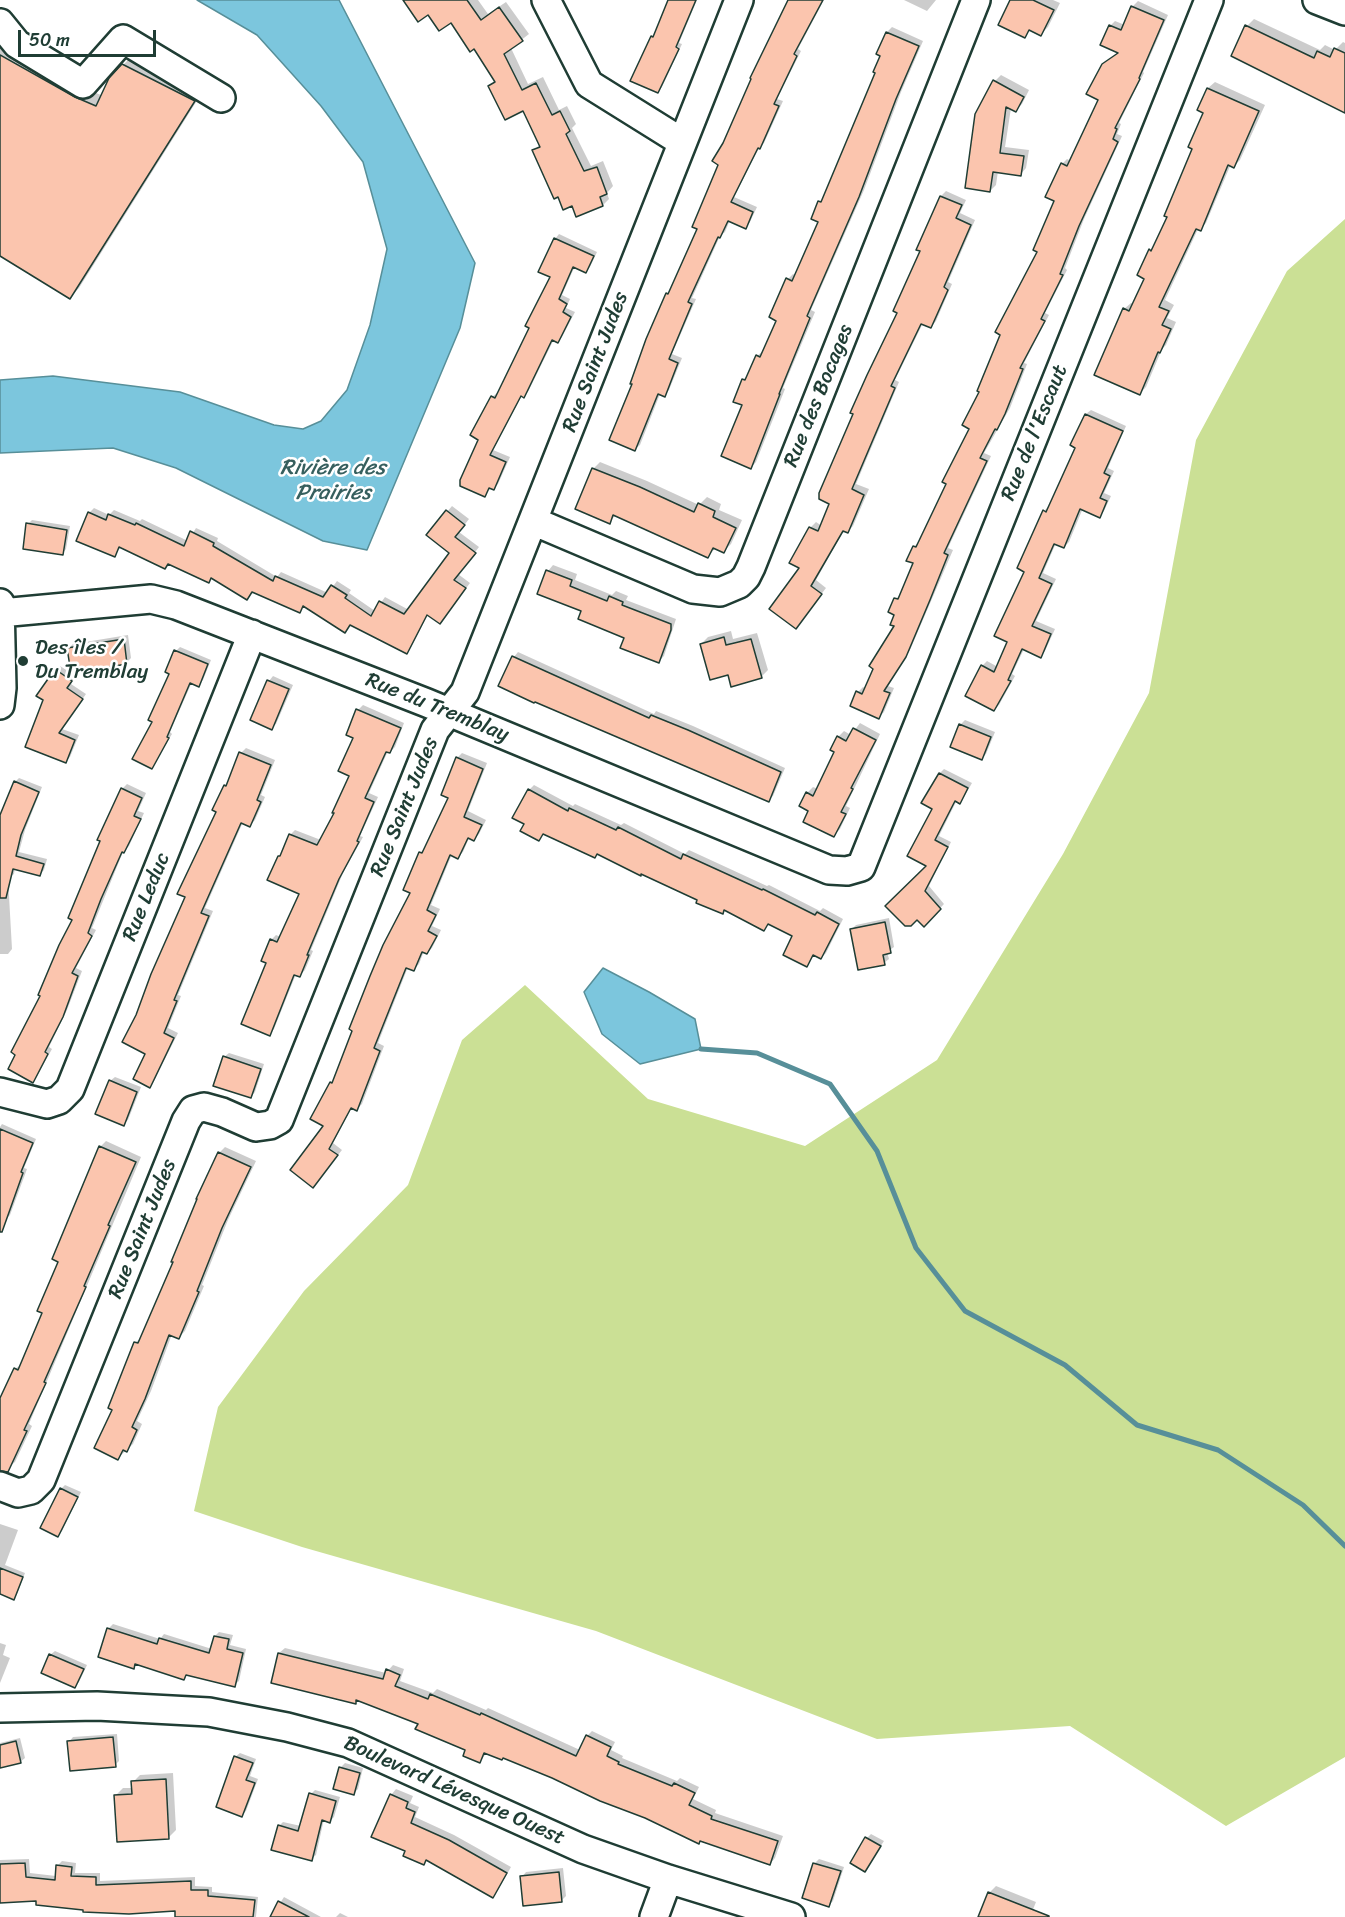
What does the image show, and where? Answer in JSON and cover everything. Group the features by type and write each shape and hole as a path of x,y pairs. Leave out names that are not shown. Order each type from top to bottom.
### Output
{"street":[{"path":"546,0 589,84 682,142"},
{"name":"Rue Saint Judes","path":"0,1486 18,1493 31,1490 40,1480 186,1121 193,1110 204,1107 256,1127 270,1125 279,1120 435,730 465,692 739,0"},
{"name":"Rue des Bocages","path":"533,521 693,589 720,592 740,584 746,577 752,567 976,0"},
{"name":"Rue de l'Escaut","path":"861,867 1209,0"},
{"path":"1317,0 1345,11"},
{"path":"0,23 16,45 83,84 123,39 221,98"},
{"name":"Rue du Tremblay","path":"0,613 151,599 176,605 450,712 829,870 847,871 861,867"},
{"path":"0,603 2,688 0,705"},
{"name":"Rue Leduc","path":"0,1092 47,1104 60,1100 70,1089 252,634"},
{"name":"Boulevard Lévesque Ouest","path":"0,1708 97,1706 209,1712 308,1732 348,1743 583,1848 668,1879 791,1917"},
{"path":"654,1917 668,1879"}],"green space":[{"path":"1345,219 1345,1757 1226,1826 1070,1726 877,1739 596,1631 302,1547 194,1511 218,1407 304,1291 408,1185 462,1040 525,985 648,1099 805,1146 937,1060 1063,854 1149,693 1196,440 1287,271"}],"water":[{"name":"Rivière des Prairies","path":"197,0 339,0 475,263 460,328 367,550 323,541 176,468 113,448 0,453 0,380 53,376 180,392 274,425 303,429 321,421 347,390 370,325 387,249 363,162 321,106 257,35"},
{"path":"603,968 695,1019 701,1049 640,1064 602,1034 584,992"}],"building":[{"path":"403,0 467,0 481,20 499,7 523,41 504,54 522,90 536,83 552,115 560,111 570,131 566,134 584,171 597,167 607,194 600,197 603,206 576,217 572,206 563,210 558,197 554,199 532,150 540,147 523,111 505,120 488,86 495,82 474,49 470,52 451,23 439,31 428,15 418,22"},
{"path":"668,0 696,0 676,47 679,49 658,93 630,81 651,36 653,37"},
{"path":"788,0 823,0 794,54 797,56 774,104 779,106 760,149 758,148 731,202 753,212 746,229 728,221 720,238 718,237 688,302 692,304 669,359 678,363 665,397 658,394 635,451 609,440 632,384 630,384 646,339 697,229 692,227 718,165 712,161 723,143 750,78"},
{"path":"1010,0 1033,0 1054,10 1041,36 1029,30 1025,38 998,25"},
{"path":"1131,6 1164,20 1140,79 1115,128 1117,129 1113,139 1118,142 1079,226 1060,274 1063,275 1041,319 1045,321 1020,368 1023,369 1005,414 980,458 987,461 944,553 948,555 930,600 906,657 884,691 890,693 879,719 850,706 856,691 862,694 873,669 869,666 894,626 890,625 894,615 888,612 894,598 898,599 913,563 906,561 913,546 916,547 946,484 942,482 969,429 962,425 979,392 977,391 1000,335 995,332 1037,252 1033,250 1054,201 1045,197 1061,163 1067,166 1098,100 1086,94 1102,64 1118,53 1100,45 1109,25 1121,30"},
{"path":"1245,25 1314,58 1317,51 1330,57 1334,48 1345,53 1345,113 1231,56"},
{"path":"886,32 919,46 896,99 859,197 807,316 810,318 751,469 721,456 742,405 733,402 742,379 745,380 756,355 760,357 776,321 769,317 786,278 792,281 818,222 811,219 818,201 821,202 875,73 873,72 880,56 876,54"},
{"path":"0,55 75,97 96,106 109,78 122,64 195,101 70,299 0,256"},
{"path":"993,80 1024,97 1016,112 1006,107 1000,153 1024,156 1021,176 993,172 990,192 965,188 975,114"},
{"path":"1207,88 1259,111 1234,168 1228,165 1201,231 1196,229 1159,307 1169,311 1162,325 1171,329 1160,353 1158,352 1140,395 1094,375 1123,308 1129,311 1144,279 1137,275 1167,217 1164,216 1192,149 1188,147 1203,113 1197,110"},
{"path":"940,196 962,205 956,218 971,225 944,287 948,290 931,328 921,324 891,386 895,388 852,489 864,495 848,533 843,531 811,586 822,594 796,629 769,609 799,568 789,563 809,527 818,531 829,504 819,499 819,493 853,414 850,413 897,313 893,311 920,251 916,250"},
{"path":"554,238 594,256 586,273 573,267 559,299 567,304 563,312 571,317 558,343 552,340 524,398 521,396 490,455 506,462 494,490 489,488 485,497 460,486 460,480 478,440 470,435 491,396 495,398 529,328 525,326 550,277 538,272"},
{"path":"1085,414 1123,431 1104,473 1110,476 1100,498 1107,501 1100,518 1080,509 1064,548 1054,544 1039,578 1052,584 1032,626 1051,634 1041,658 1022,649 1008,680 1011,681 994,711 965,696 981,665 994,672 1007,642 994,636 1024,572 1017,568 1043,510 1046,512 1075,448 1070,445"},
{"path":"592,468 694,512 698,503 715,511 713,517 736,528 724,553 713,548 708,558 613,515 610,524 575,509"},
{"path":"446,510 465,525 455,537 476,553 454,580 466,588 440,624 427,615 407,654 350,625 345,633 303,606 300,613 252,592 247,600 211,578 209,583 168,564 165,569 119,547 115,557 76,541 88,512 106,520 108,514 135,525 136,523 184,546 190,531 214,543 213,546 273,581 275,576 323,597 331,585 347,595 345,598 371,616 379,601 404,614 449,553 426,535"},
{"path":"26,523 67,530 63,555 23,549"},
{"path":"546,570 572,580 570,586 607,601 609,596 623,602 622,605 671,624 659,663 620,648 624,638 578,619 581,611 537,594"},
{"path":"724,637 726,645 751,639 762,678 731,687 728,675 710,680 700,644"},
{"path":"124,639 127,664 71,673 67,648"},
{"path":"174,650 208,664 199,687 190,683 167,737 169,738 152,769 132,759 152,722 148,720 169,674 165,672"},
{"path":"512,656 649,718 651,715 688,730 781,772 769,802 498,686"},
{"path":"55,669 72,681 67,688 83,699 59,733 75,740 66,763 25,747 43,700 36,696"},
{"path":"267,680 289,689 272,730 250,720"},
{"path":"356,709 401,728 390,753 386,752 365,798 374,802 357,841 359,842 339,879 300,977 294,975 270,1036 241,1024 266,963 261,961 270,939 277,942 299,894 267,880 289,834 317,845 334,813 332,813 349,776 338,771 353,738 346,735"},
{"path":"959,724 991,737 982,760 950,747"},
{"path":"853,728 876,740 851,788 853,789 841,812 846,814 834,837 803,822 808,811 799,806 806,792 813,796 834,752 830,750 837,736 846,741"},
{"path":"239,752 271,765 257,800 261,802 250,827 241,823 201,913 209,916 174,1000 177,1001 164,1033 174,1038 150,1088 133,1079 145,1054 122,1042 136,1015 151,974 185,897 177,894 216,812 212,810 224,785 226,786"},
{"path":"456,757 483,769 464,817 482,825 474,841 468,838 458,859 450,855 427,910 436,915 428,931 437,936 427,954 422,952 414,971 406,968 374,1048 380,1051 357,1111 351,1108 329,1149 338,1155 313,1188 290,1170 323,1126 310,1119 330,1082 332,1083 352,1031 349,1029 370,976 410,893 403,890 419,852 422,853 448,798 441,795"},
{"path":"939,773 968,788 960,804 955,801 935,840 948,847 925,891 941,909 924,927 917,920 911,926 905,926 885,906 926,866 907,856 932,809 921,803"},
{"path":"14,781 39,792 21,835 16,856 44,864 40,876 13,869 6,898 0,898 0,815"},
{"path":"121,788 142,798 134,816 141,819 124,853 122,852 101,899 88,933 92,936 72,973 78,976 63,1017 45,1052 48,1054 33,1083 8,1069 15,1055 11,1052 40,996 38,995 59,945 72,920 68,918 100,841 97,840"},
{"path":"528,789 568,811 569,808 616,830 618,827 681,859 683,854 815,915 817,912 839,924 821,959 813,955 807,967 783,955 792,936 768,924 764,931 724,910 723,914 696,903 697,900 597,854 595,858 543,834 539,841 520,831 524,824 512,818"},
{"path":"885,922 891,953 883,955 885,965 858,970 850,929"},
{"path":"223,1056 261,1069 251,1098 213,1086"},
{"path":"109,1080 137,1092 124,1126 95,1114"},
{"path":"0,1129 33,1143 2,1232 0,1232"},
{"path":"99,1146 136,1162 108,1225 110,1226 84,1286 86,1287 44,1382 46,1383 24,1430 27,1431 8,1472 0,1471 0,1398 14,1368 18,1370 42,1313 37,1311 58,1262 52,1259"},
{"path":"218,1152 251,1167 222,1228 179,1339 169,1335 132,1427 137,1430 127,1452 123,1450 118,1460 94,1448 112,1410 108,1408 134,1342 138,1343 173,1262 171,1262 196,1199"},
{"path":"60,1488 78,1497 58,1537 40,1528"},
{"path":"0,1568 23,1577 14,1600 0,1594"},
{"path":"107,1628 157,1644 159,1638 209,1653 214,1636 229,1639 227,1649 243,1653 235,1687 186,1675 184,1680 135,1664 134,1669 98,1657"},
{"path":"278,1653 383,1679 386,1669 400,1675 395,1686 428,1699 430,1694 480,1715 481,1713 576,1756 586,1735 611,1747 607,1756 619,1762 618,1764 672,1786 674,1783 695,1793 689,1805 712,1816 711,1819 778,1841 770,1865 700,1841 699,1844 645,1818 600,1801 503,1758 502,1760 484,1753 480,1763 463,1756 465,1750 415,1729 418,1724 356,1700 356,1704 271,1683"},
{"path":"49,1654 84,1669 75,1688 41,1673"},
{"path":"113,1737 116,1767 70,1771 67,1741"},
{"path":"16,1741 21,1763 0,1768 0,1745"},
{"path":"234,1756 253,1763 246,1780 255,1783 242,1817 216,1807"},
{"path":"339,1767 360,1773 354,1795 333,1789"},
{"path":"166,1779 169,1839 117,1842 114,1795 132,1794 131,1781"},
{"path":"309,1793 336,1801 330,1823 322,1820 312,1861 271,1850 278,1825 298,1831"},
{"path":"390,1794 408,1802 406,1808 415,1812 411,1823 449,1840 507,1873 493,1898 426,1860 424,1865 403,1856 405,1851 371,1837"},
{"path":"865,1837 881,1846 865,1872 850,1863"},
{"path":"25,1863 26,1877 55,1880 56,1865 72,1867 71,1876 96,1877 96,1885 191,1881 191,1890 208,1890 208,1896 255,1900 253,1917 175,1917 175,1911 129,1914 83,1912 83,1910 36,1905 36,1901 0,1903 0,1864"},
{"path":"813,1863 841,1871 829,1907 802,1898"},
{"path":"559,1872 562,1902 523,1906 520,1876"},
{"path":"988,1892 1049,1916 1049,1917 978,1917"},
{"path":"278,1901 309,1917 270,1917"}],"waterway":[{"path":"701,1049 757,1053 830,1084 877,1151 916,1248 965,1311 1065,1365 1137,1425 1218,1450 1303,1505 1345,1546"}],"place":[{"name":"Des îles / Du Tremblay","path":"23,661"}]}
